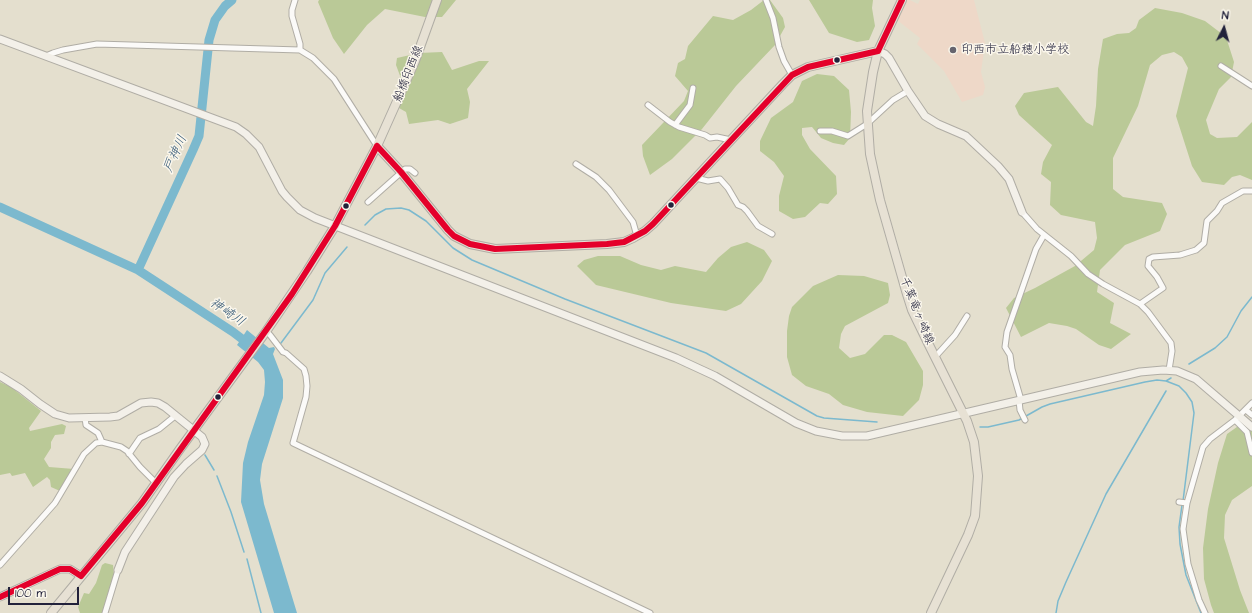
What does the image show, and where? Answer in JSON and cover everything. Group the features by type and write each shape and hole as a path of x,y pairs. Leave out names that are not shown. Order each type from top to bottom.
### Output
{"main road":[{"name":"船橋印西線","path":"51,613 120,532 142,503 265,332 299,283 335,226 377,146 415,61 437,0"},
{"name":"千葉竜ヶ崎線","path":"902,0 878,51 870,87 867,111 870,154 900,272 912,310 971,432 976,452 978,476 975,516 968,535 931,613"},
{"path":"377,146 448,230 454,236 473,245 495,249 624,242 637,236 653,224 792,75 813,66 878,51"}],"street":[{"path":"295,0 292,16 300,44 300,50"},
{"path":"766,0 773,18 779,47 784,61 792,75"},
{"path":"0,39 236,127 260,146 282,191 296,206 315,218 676,358 715,376 796,423 816,431 842,436 867,436 1140,372 1151,370 1169,370 1190,376 1202,383 1237,418 1247,432 1252,453"},
{"path":"46,56 58,51 97,44 300,50 313,58 334,79 377,146"},
{"path":"878,51 885,54 889,58 908,91 925,116 938,124 966,136 998,166 1009,179 1022,212 1044,235 1071,256 1088,274 1140,304 1148,312 1171,343 1172,351 1169,370"},
{"path":"1221,66 1252,86"},
{"path":"675,125 688,110 693,88"},
{"path":"820,131 832,131 848,136 867,124 893,100 908,91"},
{"path":"648,105 655,112 675,125 710,138 717,137 731,140"},
{"path":"576,164 596,177 609,190 633,222 637,236"},
{"path":"368,202 400,172 407,168 414,173"},
{"path":"696,178 708,181 720,179 728,188 738,205 748,211 758,226 772,234"},
{"path":"1140,304 1164,288 1148,266 1149,259 1153,257 1180,255 1196,250 1204,243 1207,221 1217,211 1222,203 1243,191 1252,191"},
{"path":"1025,420 1020,410 1020,400 1010,356 1005,347 1007,332 1036,249 1044,235"},
{"path":"935,357 955,336 967,316"},
{"path":"265,332 270,335 282,352 286,353 304,369 306,376 306,397 293,443 650,613"},
{"path":"0,376 21,389 55,414 69,418 118,416 141,403 158,403 202,437 205,444 202,450 174,477 125,552 105,613"},
{"path":"1205,613 1199,600 1187,557 1183,529 1187,503 1203,448 1210,439 1237,418 1252,403"},
{"path":"1246,410 1252,415"},
{"path":"130,454 140,438 159,429 176,416"},
{"path":"85,418 86,424 98,433 102,442"},
{"path":"1237,418 1252,427"},
{"path":"0,565 55,503 84,454 96,443 102,442 120,448 130,454 140,467 156,483"},
{"path":"1179,502 1187,503"},
{"path":"0,597 60,569 70,568 81,576"}],"shaded area":[{"name":"印西市立船穂小学校","path":"906,0 910,0 918,4 920,0 974,0 985,43 981,72 985,87 983,95 962,102 944,71 917,44 920,38 897,20"}],"green space":[{"path":"319,0 456,0 442,17 425,17 385,9 367,25 344,54 333,38 318,2"},
{"path":"764,0 770,0 783,18 785,27 775,45 736,86 702,129 672,159 650,175 643,156 642,145 684,101 688,91 675,76 678,63 685,59 688,46 713,16 733,20 751,10"},
{"path":"809,0 873,0 872,8 875,26 869,40 857,42 829,33"},
{"path":"1155,8 1182,13 1205,21 1226,37 1234,62 1231,77 1219,89 1206,120 1210,134 1217,138 1237,137 1252,122 1252,180 1240,175 1232,177 1224,185 1202,182 1192,166 1176,116 1188,68 1182,57 1174,52 1162,55 1150,65 1138,106 1113,158 1113,189 1123,197 1162,203 1167,214 1160,231 1125,245 1100,270 1097,292 1114,303 1110,323 1131,334 1111,349 1099,345 1076,329 1049,323 1021,337 1006,308 1014,298 1075,266 1094,250 1097,238 1095,222 1061,215 1050,205 1051,182 1041,174 1043,162 1052,145 1019,115 1015,106 1024,93 1058,87 1086,122 1093,126 1096,106 1098,69 1103,39 1117,34 1129,33 1136,28 1139,20"},
{"path":"442,52 452,70 479,61 489,61 467,89 470,102 468,118 450,124 438,120 409,124 406,112 392,104 402,81 396,65 397,58 419,53"},
{"path":"817,74 834,76 849,90 851,112 850,138 844,145 833,143 821,138 812,127 802,128 802,135 810,149 836,176 837,194 828,204 820,203 805,217 793,219 779,211 779,196 784,176 774,162 760,151 760,141 771,118 793,102 802,81"},
{"path":"747,242 764,250 772,261 762,281 741,304 726,311 671,303 596,285 577,266 584,260 598,256 620,256 641,265 661,270 675,266 706,272 718,258 731,247"},
{"path":"838,275 864,276 888,283 890,295 888,303 845,326 841,334 839,348 850,358 865,354 884,335 892,335 906,342 923,371 923,385 919,400 903,416 867,412 843,405 829,394 806,386 792,375 787,357 787,331 792,307 813,286"},
{"path":"0,382 11,387 41,411 29,428 30,431 62,424 66,426 64,434 55,435 51,442 51,448 44,459 49,467 74,469 60,491 51,487 50,480 47,477 33,487 25,473 12,476 10,473 0,475"},
{"path":"1252,421 1252,486 1232,500 1225,515 1224,538 1240,590 1249,613 1214,613 1204,579 1203,548 1208,509 1218,463 1227,434 1244,422"},
{"path":"105,563 113,565 114,574 103,613 80,613 78,607 84,593 89,594 96,583 102,565"}],"water":[{"path":"247,330 269,348 274,347 275,349 273,354 283,380 283,398 262,464 260,480 264,504 297,613 274,613 241,502 243,463 248,442 264,395 265,382 264,370 258,362 237,345"}],"waterway":[{"name":"戸神川","path":"138,270 199,136 209,40 215,20 225,6 232,0"},
{"name":"神崎川","path":"0,207 138,270 233,332 250,345"},
{"path":"365,225 375,215 386,209 401,208 409,210 426,221 453,248 472,260 565,299 706,353 817,416 824,418 877,422"},
{"path":"281,343 313,300 325,273 347,247"},
{"path":"1189,364 1215,348 1227,337 1241,311 1252,297"},
{"path":"1166,381 1171,378"},
{"path":"980,427 988,427 1019,420 1050,404 1145,382 1157,380 1166,381 1179,386 1186,393 1192,402 1194,413 1183,501"},
{"path":"1056,613 1058,601 1106,494 1166,391"},
{"path":"205,455 214,470"},
{"path":"217,476 244,552"},
{"path":"1182,505 1179,527 1180,544 1186,575 1201,613"},
{"path":"247,559 261,613"}],"transit line":[{"path":"878,51 902,0"},
{"path":"377,146 401,172 448,230 454,236 470,244 495,249 624,242 645,231 653,224 792,75 808,67 878,51"},
{"path":"81,576 142,503 292,294 335,226 377,146"},
{"path":"0,597 60,569 70,569 81,576"}],"place":[{"name":"印西市立船穂小学校","path":"953,50"}]}
